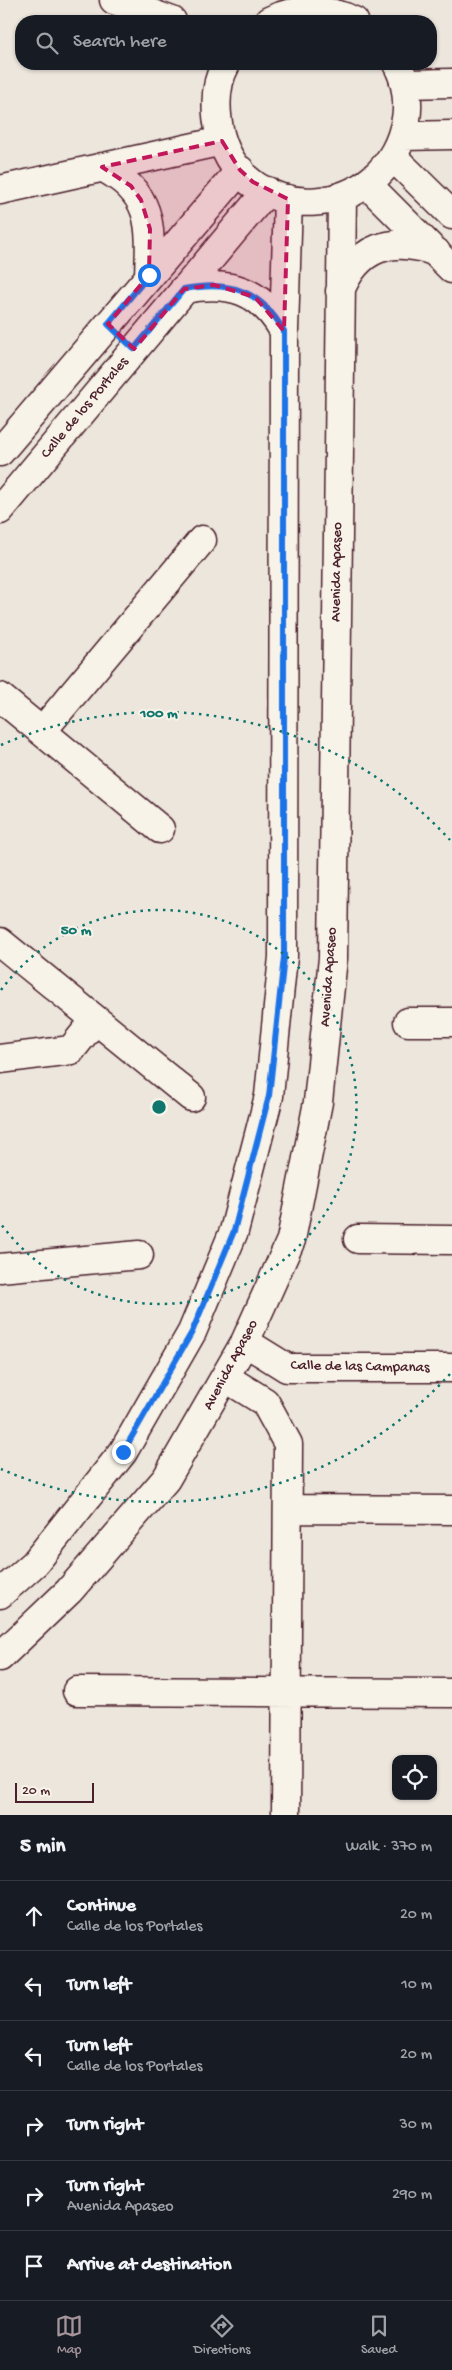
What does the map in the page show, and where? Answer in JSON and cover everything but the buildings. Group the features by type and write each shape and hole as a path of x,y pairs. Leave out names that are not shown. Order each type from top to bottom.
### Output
{"street":[{"path":"114,0 155,15"},
{"path":"285,11 339,12"},
{"path":"224,70 217,92 216,117 222,141 240,170 277,195 315,202 342,197 367,184 382,172 398,146 407,110 401,74 452,83"},
{"path":"398,146 452,135"},
{"path":"0,190 222,141"},
{"path":"398,146 452,215"},
{"path":"102,167 118,175 131,186 142,200 150,229 149,275"},
{"path":"0,452 240,170"},
{"path":"367,184 444,260"},
{"path":"0,1594 34,1563 123,1452 192,1332 234,1231 269,1096 284,957 284,331 277,195"},
{"name":"Calle de los Portales","path":"0,510 184,289 277,195"},
{"name":"Avenida Apaseo","path":"0,1657 70,1591 166,1479 226,1378 245,1342 291,1240 318,1102 333,958 342,197"},
{"path":"340,291 354,266 377,249 391,244 406,244 444,260"},
{"path":"184,289 214,285 242,291 267,306 284,331"},
{"path":"108,324 134,349"},
{"path":"42,731 202,540"},
{"path":"0,697 160,829"},
{"path":"0,942 191,1097"},
{"path":"0,1059 71,1050 95,1020"},
{"path":"408,1022 452,1022"},
{"path":"358,1239 452,1240"},
{"path":"0,1268 139,1255"},
{"name":"Calle de las Campanas","path":"245,1342 287,1368 452,1368"},
{"path":"265,1402 287,1368"},
{"path":"226,1378 265,1402 288,1444 286,1815"},
{"path":"288,1509 452,1510"},
{"path":"77,1691 452,1693"}],"highlighted area":[{"path":"222,141 240,170 253,182 288,199 284,331 255,297 214,285 184,289 134,349 108,324 149,275 150,229 141,200 131,186 102,167"}],"route":[{"path":"123,1452 192,1332 234,1231 269,1096 284,957 284,331 267,306 255,297 228,286 200,286 184,289 134,349 108,324 149,275"}]}
